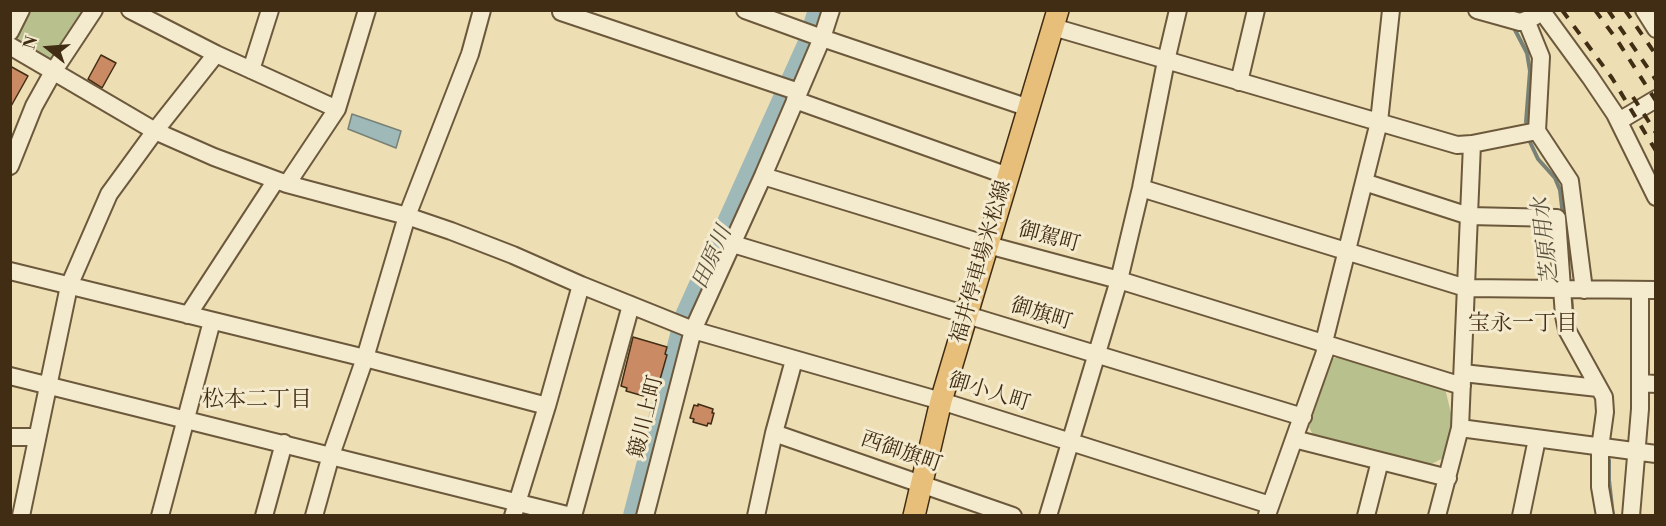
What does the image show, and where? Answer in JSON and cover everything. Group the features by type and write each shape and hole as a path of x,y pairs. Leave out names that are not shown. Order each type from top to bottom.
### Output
{"main road":[{"name":"福井停車場米松線","path":"914,516 941,401 1056,19"}],"street":[{"path":"10,32 21,10"},
{"path":"10,166 34,106 53,72 94,10"},
{"path":"130,10 216,54 337,109"},
{"path":"251,70 270,10"},
{"path":"188,315 281,182 337,109 367,10"},
{"path":"314,516 331,455 364,358 407,216 470,54 482,10"},
{"path":"745,10 1029,108"},
{"name":"簸川上町","path":"645,516 693,330 763,177 822,38 831,10"},
{"path":"1047,516 1119,280 1142,188 1178,10"},
{"path":"1239,82 1256,10"},
{"path":"1269,510 1325,352 1324,342 1379,122 1391,10"},
{"path":"1477,10 1520,22 1542,12 1619,121 1656,197"},
{"path":"1644,10 1656,29"},
{"path":"560,11 797,96 1008,176"},
{"path":"1056,19 1166,61 1457,145 1538,131"},
{"path":"1526,20 1541,57 1538,131 1570,181 1584,290"},
{"name":"御小人町","path":"10,46 155,132 281,182 407,216 451,231 693,330 941,401 1071,442 1269,510"},
{"path":"21,516 69,286 109,194 216,54"},
{"path":"1619,121 1656,99"},
{"path":"1437,516 1460,428 1472,144"},
{"name":"御駕町","path":"763,177 988,245 1119,280 1324,342 1462,380 1598,388"},
{"path":"1364,182 1469,216 1557,218 1567,330 1604,397 1600,487 1605,516"},
{"path":"1142,188 1466,288 1648,290 1648,384 1640,409 1631,516"},
{"name":"御旗町","path":"733,244 1303,417"},
{"path":"10,271 364,358 547,406"},
{"path":"515,508 582,285"},
{"path":"10,376 331,455 515,508 572,516 631,305"},
{"path":"160,516 212,321"},
{"path":"756,516 774,433 794,360"},
{"path":"1460,428 1656,454"},
{"name":"西御旗町","path":"774,433 1013,516"},
{"path":"10,438 37,437"},
{"path":"1521,516 1538,439"},
{"path":"1294,440 1448,478"},
{"path":"264,516 284,443"},
{"path":"1366,516 1380,461"}],"green space":[{"path":"13,11 92,11 53,72 11,46"},
{"path":"1344,354 1445,388 1454,426 1443,458 1428,466 1314,437 1309,427 1332,359"}],"water":[{"path":"352,114 401,131 396,148 348,129"}],"building":[{"path":"101,55 116,63 102,88 88,79"},
{"path":"10,66 28,76 10,108"},
{"path":"633,337 667,347 665,354 667,355 657,390 655,389 653,396 647,394 647,397 626,391 627,388 621,386"},
{"path":"698,404 713,409 711,424 708,423 707,426 693,422 694,419 690,418 694,405 698,406"}],"waterway":[{"name":"田原川","path":"635,516 687,316 809,45 820,10"},
{"name":"芝原用水","path":"1515,30 1527,53 1530,71 1526,122"},
{"name":"芝原用水","path":"1530,142 1538,159 1555,178 1560,190 1563,216"},
{"name":"芝原用水","path":"1571,295 1573,320"},
{"name":"芝原用水","path":"1609,460 1613,516"}],"railway":[{"path":"1562,10 1612,78 1656,151"},
{"path":"1595,10 1656,101"},
{"path":"1608,10 1656,80"},
{"path":"1625,10 1656,55"},
{"path":"1633,97 1656,133"}],"district":[{"name":"宝永一丁目","path":"1523,325"},
{"name":"松本二丁目","path":"257,401"}]}
